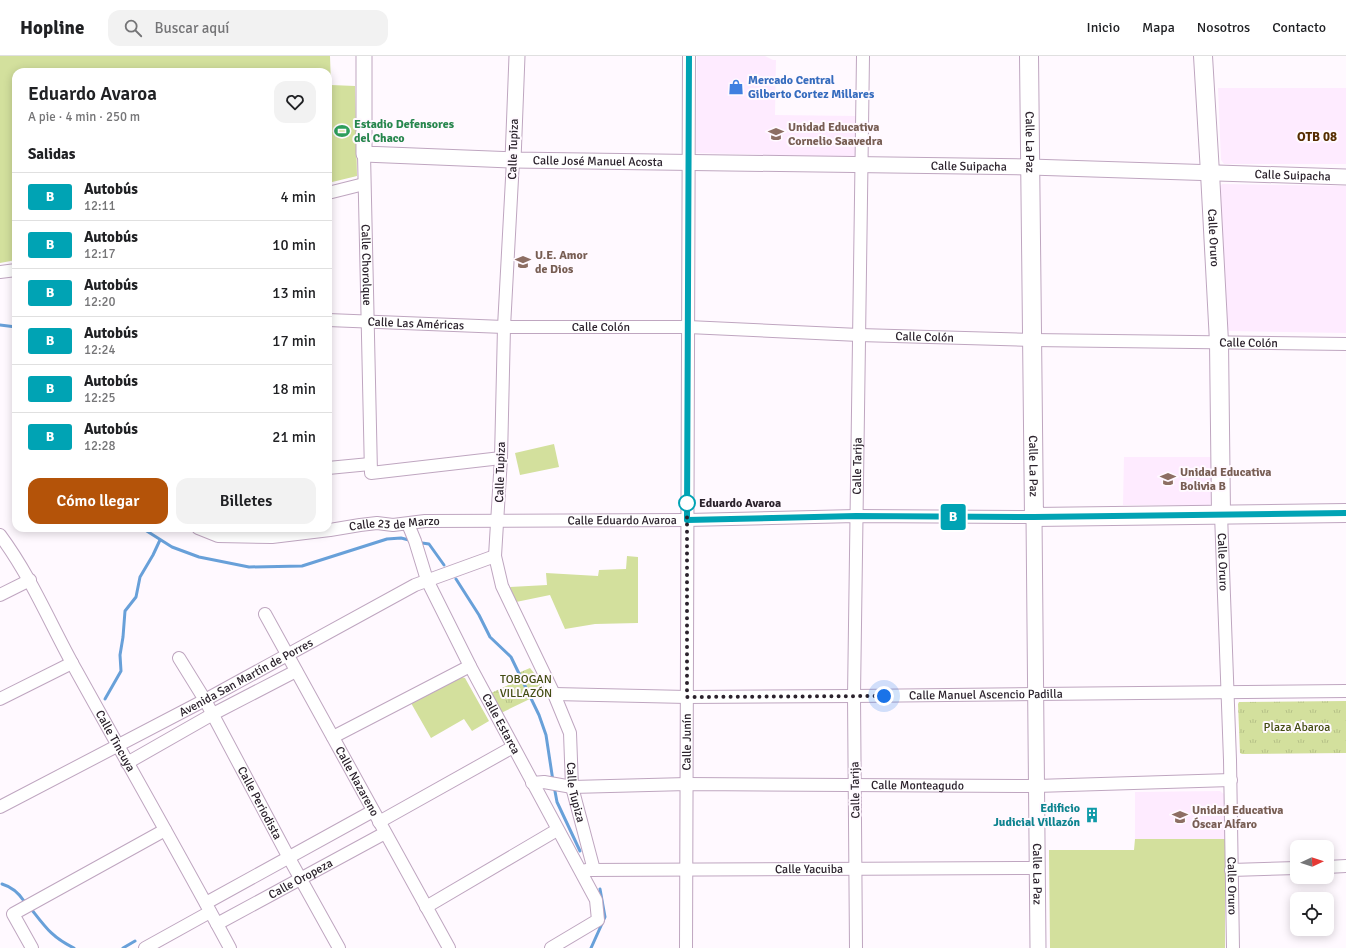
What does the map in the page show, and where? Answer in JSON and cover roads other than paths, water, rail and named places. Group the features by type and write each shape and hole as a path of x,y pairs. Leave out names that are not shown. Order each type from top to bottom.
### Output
{"main road":[{"name":"Calle La Paz","path":"1029,56 1034,517"},
{"name":"Calle Oruro","path":"1203,56 1219,342 1221,514"},
{"name":"Calle Eduardo Avaroa","path":"1034,517 1346,513"}],"street":[{"name":"Calle Chorolque","path":"364,56 364,184 370,468"},
{"name":"Calle Tupiza","path":"517,56 504,327 501,458 495,556 502,586 554,694 570,733 572,787 594,870"},
{"name":"Calle Junín","path":"686,948 689,56"},
{"name":"Calle Tarija","path":"856,948 854,696 860,165 863,56"},
{"name":"Calle José Manuel Acosta","path":"364,154 513,160 688,163"},
{"name":"Calle Suipacha","path":"688,163 1030,168 1346,177"},
{"path":"332,192 364,184"},
{"path":"0,272 12,270"},
{"name":"Calle Las Américas","path":"332,320 504,327"},
{"name":"Calle Colón","path":"504,327 688,327 859,335 1032,340 1346,344"},
{"path":"332,468 370,468 501,458"},
{"name":"Calle Oruro","path":"1221,514 1228,693 1233,948"},
{"name":"Calle Eduardo Avaroa","path":"498,521 687,520 856,516 1034,517"},
{"name":"Calle La Paz","path":"1034,517 1038,948"},
{"name":"Calle 23 de Marzo","path":"332,530 377,523 393,525 425,521 498,521"},
{"name":"Calle Estarca","path":"408,524 427,580 470,666 596,900 598,920 555,947"},
{"name":"Calle 23 de Marzo","path":"208,532 218,536 272,537 313,532"},
{"name":"Calle Tincuya","path":"0,534 30,580 72,663 230,948"},
{"name":"Avenida San Martín de Porres","path":"0,807 205,700 415,584 495,556"},
{"path":"0,594 30,580"},
{"name":"Calle Nazareno","path":"265,614 449,948"},
{"name":"Calle Periodista","path":"179,658 213,714 300,880 339,948"},
{"path":"0,699 72,663"},
{"path":"333,737 470,666"},
{"name":"Avenida San Martín de Porres","path":"127,763 213,714 296,671"},
{"name":"Calle Manuel Ascencio Padilla","path":"554,694 687,697 1346,691"},
{"name":"Calle Oropeza","path":"217,924 300,880 513,747"},
{"name":"Calle Monteagudo","path":"532,783 544,782 572,787 687,784 1036,786 1230,780"},
{"name":"Calle Oropeza","path":"145,948 289,858 373,811"},
{"path":"32,948 13,914 165,830"},
{"path":"426,907 557,830"},
{"path":"1334,867 1346,866"},
{"name":"Calle Yacuiba","path":"580,871 1037,868"},
{"path":"1231,870 1290,868"}],"waterway":[{"path":"0,325 12,326"},
{"path":"148,532 172,547 199,557 249,567 302,566 387,539 401,538 409,540"},
{"path":"105,699 121,671 120,655 125,611 136,597 140,577 160,540"},
{"path":"422,543 429,544 444,565"},
{"path":"456,579 479,615 490,637 511,657 539,715 546,735 553,781"},
{"path":"554,786 557,802 580,851"},
{"path":"2,884 14,890 24,901"},
{"path":"591,948 605,917 600,889"},
{"path":"32,910 50,932 74,948"},
{"path":"123,948 135,941"}],"place":[{"name":"Mercado Central Gilberto Cortez Millares","path":"736,87"},
{"name":"Estadio Defensores del Chaco","path":"342,131"},
{"name":"Unidad Educativa Cornelio Saavedra","path":"776,134"},
{"name":"U.E. Amor de Dios","path":"523,262"},
{"name":"Unidad Educativa Bolivia B","path":"1168,479"},
{"name":"Eduardo Avaroa","path":"687,503"},
{"name":"Edificio Judicial Villazón","path":"1092,815"},
{"name":"Unidad Educativa Óscar Alfaro","path":"1180,817"}],"district":[{"name":"OTB 08","path":"1317,136"}],"park label":[{"name":"TOBOGAN VILLAZÓN","path":"526,686"},
{"name":"Plaza Abaroa","path":"1297,727"}]}
